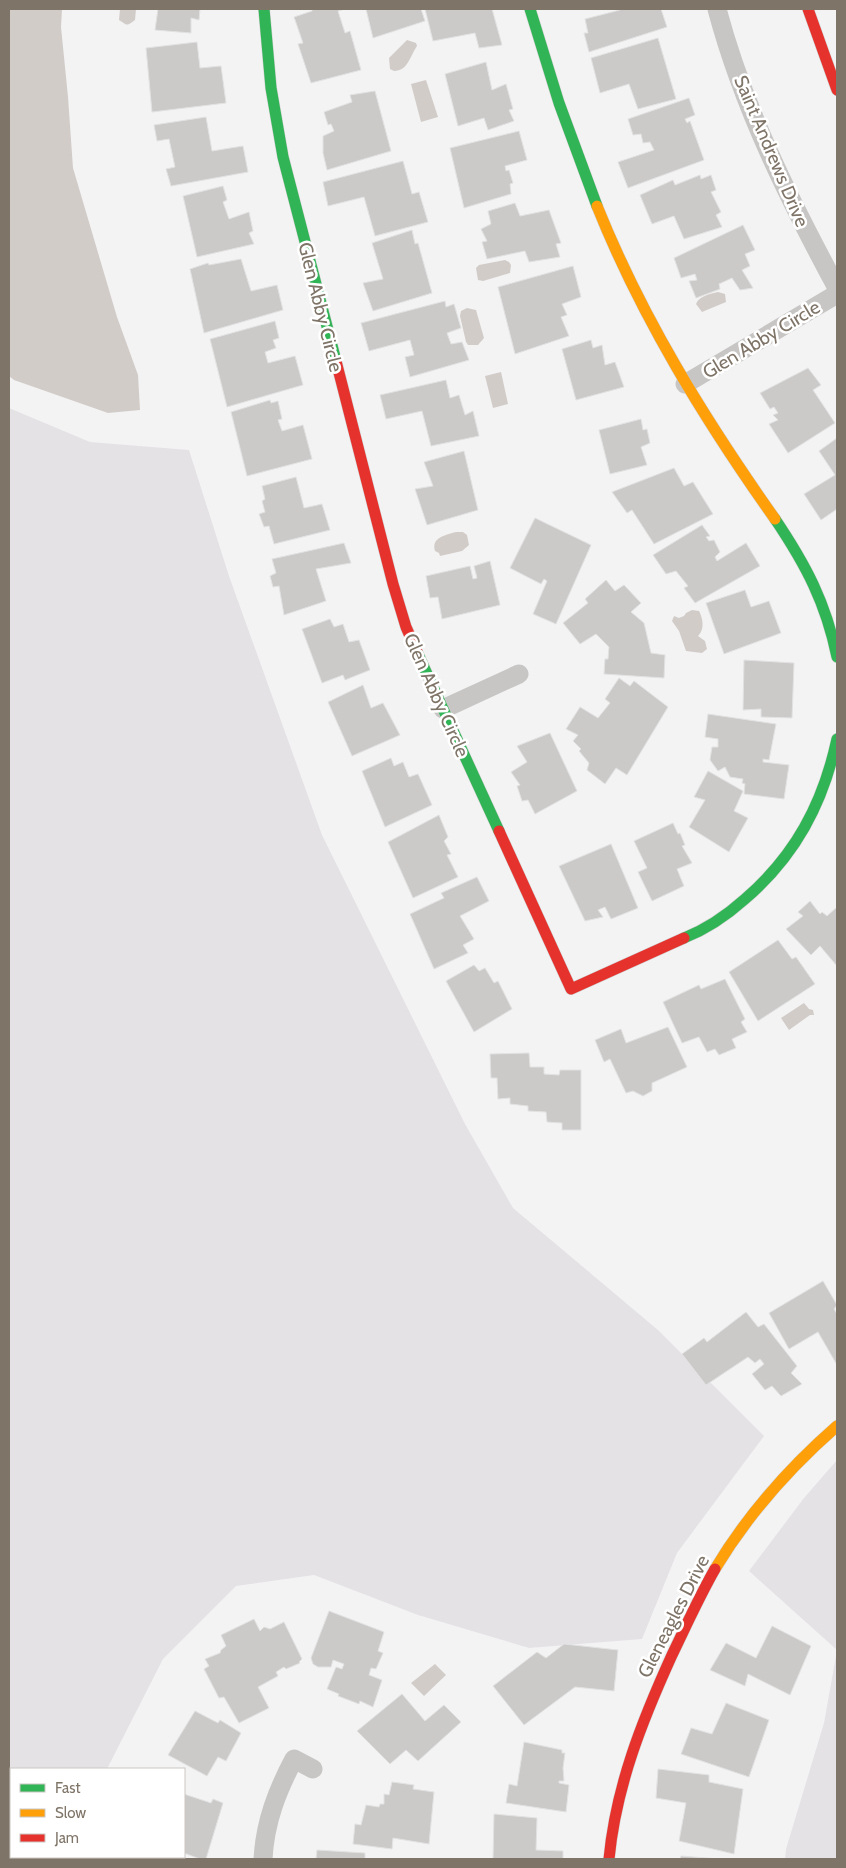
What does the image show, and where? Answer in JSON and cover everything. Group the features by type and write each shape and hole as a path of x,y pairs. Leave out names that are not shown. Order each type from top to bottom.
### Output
{"street":[{"name":"Glen Abby Circle","path":"264,9 271,88 283,157 393,584 406,627 571,989 693,935 726,915 751,895 793,849 811,819 826,786 837,738"},
{"name":"Glen Abby Circle","path":"530,9 570,135 619,258 657,335 685,384 741,472 799,553 815,582 827,612 837,656"},
{"name":"Saint Andrews Drive","path":"717,9 738,75 770,154 801,221 837,288"},
{"path":"808,9 837,90"},
{"name":"Glen Abby Circle","path":"685,384 837,294"},
{"path":"443,709 519,674"},
{"name":"Gleneagles Drive","path":"609,1859 616,1809 634,1742 698,1599 715,1568 741,1528 774,1485 803,1454 837,1426"},
{"path":"263,1859 269,1815 278,1790 294,1759 313,1769"}],"shaded area":[{"path":"9,9 62,9 61,27 73,168 117,317 138,375 140,410 108,413 14,380 9,376"},
{"path":"120,9 136,9 135,20 127,24 119,20"},
{"path":"407,40 416,43 417,46 406,66 394,71 390,69 389,58"},
{"path":"426,80 438,117 421,122 411,84"},
{"path":"505,260 511,265 510,273 483,281 478,280 476,268 479,265"},
{"path":"718,292 725,294 726,302 702,312 696,304 697,301"},
{"path":"467,308 476,310 484,338 478,345 468,345 466,342 460,316 461,311"},
{"path":"501,372 508,404 493,408 485,376"},
{"path":"9,408 90,442 189,450 229,576 322,835 465,1124 513,1208 658,1330 764,1436 677,1553 642,1639 529,1648 418,1615 314,1575 236,1586 163,1659 108,1768 10,1768 10,1858 91,1859 9,1859"},
{"path":"463,532 467,535 469,545 462,551 440,556 435,551 434,546 437,540 440,537"},
{"path":"692,610 699,611 702,621 702,630 698,636 705,641 707,649 702,653 686,651 679,631 672,621 674,616 679,618"},
{"path":"804,1003 809,1009 813,1010 814,1015 810,1015 789,1030 781,1018"},
{"path":"837,1460 837,1650 749,1571 804,1498"},
{"path":"837,1650 837,1859 785,1859 786,1849 824,1723"},
{"path":"435,1664 446,1675 424,1696 411,1683"}],"building":[{"path":"158,9 200,9 199,20 191,18 191,33 155,30"},
{"path":"312,9 345,9 338,11 345,33 350,31 361,70 311,83 298,44 303,43 294,17 312,11"},
{"path":"366,9 421,9 425,21 373,38"},
{"path":"425,9 492,9 502,45 479,48 475,33 433,41"},
{"path":"620,9 661,9 667,27 589,52 584,33 588,33 585,19"},
{"path":"658,38 676,99 638,109 629,84 600,93 591,58"},
{"path":"197,42 200,68 221,66 226,103 152,112 146,48"},
{"path":"486,62 492,90 506,84 513,109 509,110 514,121 488,130 484,118 458,126 445,74"},
{"path":"375,91 391,151 327,170 323,153 323,136 334,131 331,124 328,125 324,112 352,102 350,95"},
{"path":"689,98 695,115 685,119 687,123 690,121 704,160 628,188 618,162 654,150 650,142 643,143 641,134 633,135 628,119"},
{"path":"206,117 212,151 243,146 248,172 171,186 166,169 175,167 169,139 157,141 154,125"},
{"path":"519,131 527,160 505,166 506,171 509,170 513,183 510,184 511,194 464,208 450,148"},
{"path":"403,161 412,194 419,192 428,222 375,236 364,197 328,206 323,182"},
{"path":"700,175 701,179 711,175 716,190 711,192 721,212 716,215 722,227 684,239 674,216 652,224 640,195 673,180 675,185"},
{"path":"223,186 227,200 223,202 229,219 249,212 253,231 249,233 254,244 197,257 183,196"},
{"path":"515,203 520,216 549,210 561,243 556,244 560,257 529,262 525,251 487,259 482,242 487,241 481,229 491,224 488,211"},
{"path":"743,225 755,250 745,254 750,266 742,270 753,288 740,290 732,278 719,284 720,289 696,298 689,281 697,280 695,274 681,278 674,258"},
{"path":"412,230 415,244 418,243 432,293 373,311 363,283 383,279 372,243"},
{"path":"241,259 251,291 277,285 283,310 204,333 190,269 208,263 209,265"},
{"path":"573,266 581,297 562,304 567,315 561,317 569,336 515,354 498,287"},
{"path":"445,301 446,307 454,304 461,328 447,333 451,344 462,342 469,360 410,377 405,357 414,355 410,340 369,351 361,323"},
{"path":"275,321 279,338 273,340 276,348 265,352 268,363 295,356 303,385 227,407 210,339"},
{"path":"591,340 593,348 602,345 605,365 615,362 624,387 576,400 562,349"},
{"path":"808,368 821,385 813,390 835,423 788,453 769,424 778,420 773,415 778,413 774,407 770,409 760,393"},
{"path":"446,380 450,398 459,395 465,415 473,411 479,436 431,446 422,411 386,419 380,395"},
{"path":"270,400 271,403 278,401 282,419 278,420 282,431 303,425 312,459 247,476 231,412"},
{"path":"641,419 643,430 647,429 650,443 641,447 647,465 610,474 599,430"},
{"path":"837,438 837,509 821,520 804,494 835,475 819,451"},
{"path":"464,451 478,510 427,525 415,489 433,486 424,462"},
{"path":"674,468 684,486 693,482 713,514 654,544 632,510 627,513 612,492"},
{"path":"296,477 304,508 322,504 330,530 274,544 269,526 264,527 259,514 265,512 262,501 265,499 262,486"},
{"path":"535,518 591,545 556,624 533,614 547,581 544,579 541,584 510,568"},
{"path":"702,525 710,536 706,537 709,541 714,540 720,552 715,557 717,561 746,543 760,566 695,603 684,588 688,586 676,571 666,574 653,555"},
{"path":"344,543 351,563 316,569 326,601 284,615 279,586 273,587 270,576 276,573 272,559"},
{"path":"490,561 500,605 442,619 438,597 430,598 426,576 470,566 473,579 477,578 474,566"},
{"path":"606,580 615,591 624,585 641,603 631,612 644,623 651,653 665,655 664,678 604,674 605,659 608,659 609,647 596,634 580,644 563,623 588,603 585,599"},
{"path":"745,590 751,607 769,601 781,633 724,654 706,603"},
{"path":"330,619 334,627 343,624 349,642 359,640 370,670 345,680 343,675 322,683 302,629"},
{"path":"744,660 794,663 792,718 761,717 761,709 743,710"},
{"path":"619,678 630,686 634,681 668,707 627,775 616,768 605,784 587,770 589,763 579,751 581,749 573,741 578,735 566,729 580,707 598,718 610,703 605,699"},
{"path":"363,685 371,708 383,703 400,735 352,756 328,702"},
{"path":"708,714 776,724 769,760 763,759 763,762 789,765 784,799 744,794 745,784 742,783 743,779 730,777 725,767 718,771 710,760 712,747 718,747 718,739 705,737"},
{"path":"550,733 577,791 535,814 528,800 522,801 517,786 520,785 511,772 527,762 517,746"},
{"path":"391,758 394,766 403,762 409,777 418,774 432,805 385,827 362,771"},
{"path":"708,771 743,791 734,811 748,818 729,852 689,827 705,800 694,797"},
{"path":"439,815 448,837 444,841 451,854 447,855 458,877 413,898 388,842"},
{"path":"673,823 678,834 680,833 685,845 682,846 692,863 677,869 684,886 652,901 638,872 647,868 634,841"},
{"path":"611,844 638,908 611,919 605,907 598,910 603,917 585,921 559,866"},
{"path":"477,877 489,901 460,916 474,939 463,945 468,953 434,969 410,914 444,898 441,893"},
{"path":"810,901 820,914 822,912 827,916 837,907 837,966 820,946 811,955 786,929 803,916 798,912"},
{"path":"778,940 792,959 796,957 815,984 758,1021 729,972"},
{"path":"474,965 479,971 485,968 494,983 498,981 512,1009 474,1032 446,981"},
{"path":"725,979 745,1019 741,1022 747,1032 732,1039 736,1048 719,1055 715,1049 707,1052 699,1037 682,1043 663,1002 699,985 701,989"},
{"path":"668,1027 687,1067 652,1083 652,1091 643,1096 633,1091 626,1093 610,1059 604,1062 595,1040 621,1029 626,1043"},
{"path":"529,1053 530,1067 544,1067 544,1074 559,1075 560,1070 581,1070 581,1130 562,1130 562,1123 547,1122 546,1112 528,1111 528,1106 510,1104 510,1098 498,1099 497,1078 491,1078 490,1054"},
{"path":"823,1281 837,1305 834,1309 837,1314 837,1365 818,1332 789,1349 769,1313"},
{"path":"746,1312 758,1327 764,1324 797,1366 791,1373 802,1384 781,1396 772,1386 765,1390 752,1374 764,1364 760,1359 755,1363 748,1357 706,1385 682,1354 704,1338 707,1342"},
{"path":"329,1611 384,1632 378,1651 383,1653 376,1669 371,1668 369,1675 382,1680 373,1707 360,1701 359,1704 338,1696 339,1694 327,1689 336,1667 342,1669 344,1664 333,1660 331,1667 318,1667 313,1664 311,1658"},
{"path":"254,1619 260,1631 264,1627 270,1629 284,1622 302,1659 300,1663 286,1669 284,1667 276,1672 278,1676 258,1687 269,1708 239,1723 224,1697 219,1698 204,1669 209,1666 205,1659 220,1653 226,1646 221,1635"},
{"path":"772,1626 811,1646 790,1695 748,1674 745,1686 710,1670 726,1643 756,1658"},
{"path":"564,1644 618,1650 614,1691 575,1687 524,1725 493,1686 537,1652 546,1658"},
{"path":"402,1694 425,1721 444,1705 461,1722 418,1761 406,1750 390,1764 357,1731"},
{"path":"726,1703 769,1720 749,1777 681,1754 691,1728 712,1734"},
{"path":"195,1711 218,1723 220,1720 241,1733 226,1761 218,1757 207,1776 168,1755"},
{"path":"524,1742 562,1750 562,1753 565,1753 564,1781 559,1781 559,1783 569,1785 566,1812 506,1803 509,1784 517,1786"},
{"path":"658,1769 709,1775 709,1782 743,1789 734,1854 679,1841 686,1803 656,1798"},
{"path":"392,1782 414,1785 413,1789 434,1792 429,1844 393,1838 392,1849 353,1844 355,1824 361,1825 366,1805 379,1807 380,1804 384,1804 384,1794 389,1795"},
{"path":"185,1794 211,1803 213,1799 223,1803 206,1859 200,1859 185,1853"},
{"path":"494,1814 537,1818 536,1850 563,1851 563,1859 493,1859"},
{"path":"317,1850 365,1853 365,1859 316,1859"},
{"path":"681,1856 719,1859 680,1859"},
{"path":"176,1858 180,1859 139,1859"}],"traffic: fast":[{"path":"264,9 271,88 283,157 336,361"},
{"path":"530,9 559,103 597,206"},
{"path":"775,519 814,585 827,619 837,657"},
{"path":"417,652 499,831"},
{"path":"684,938 708,926 731,911 763,882 792,847 815,807 824,785 837,739"}],"traffic: slow":[{"path":"597,206 634,288 677,367 724,444 775,519"},
{"path":"715,1569 741,1529 770,1493 802,1458 837,1426"}],"traffic: jam":[{"path":"808,9 837,90"},
{"path":"336,361 393,584 406,627 417,652"},
{"path":"499,831 571,989 684,938"},
{"path":"609,1859 612,1832 624,1780 650,1704 715,1569"}]}
